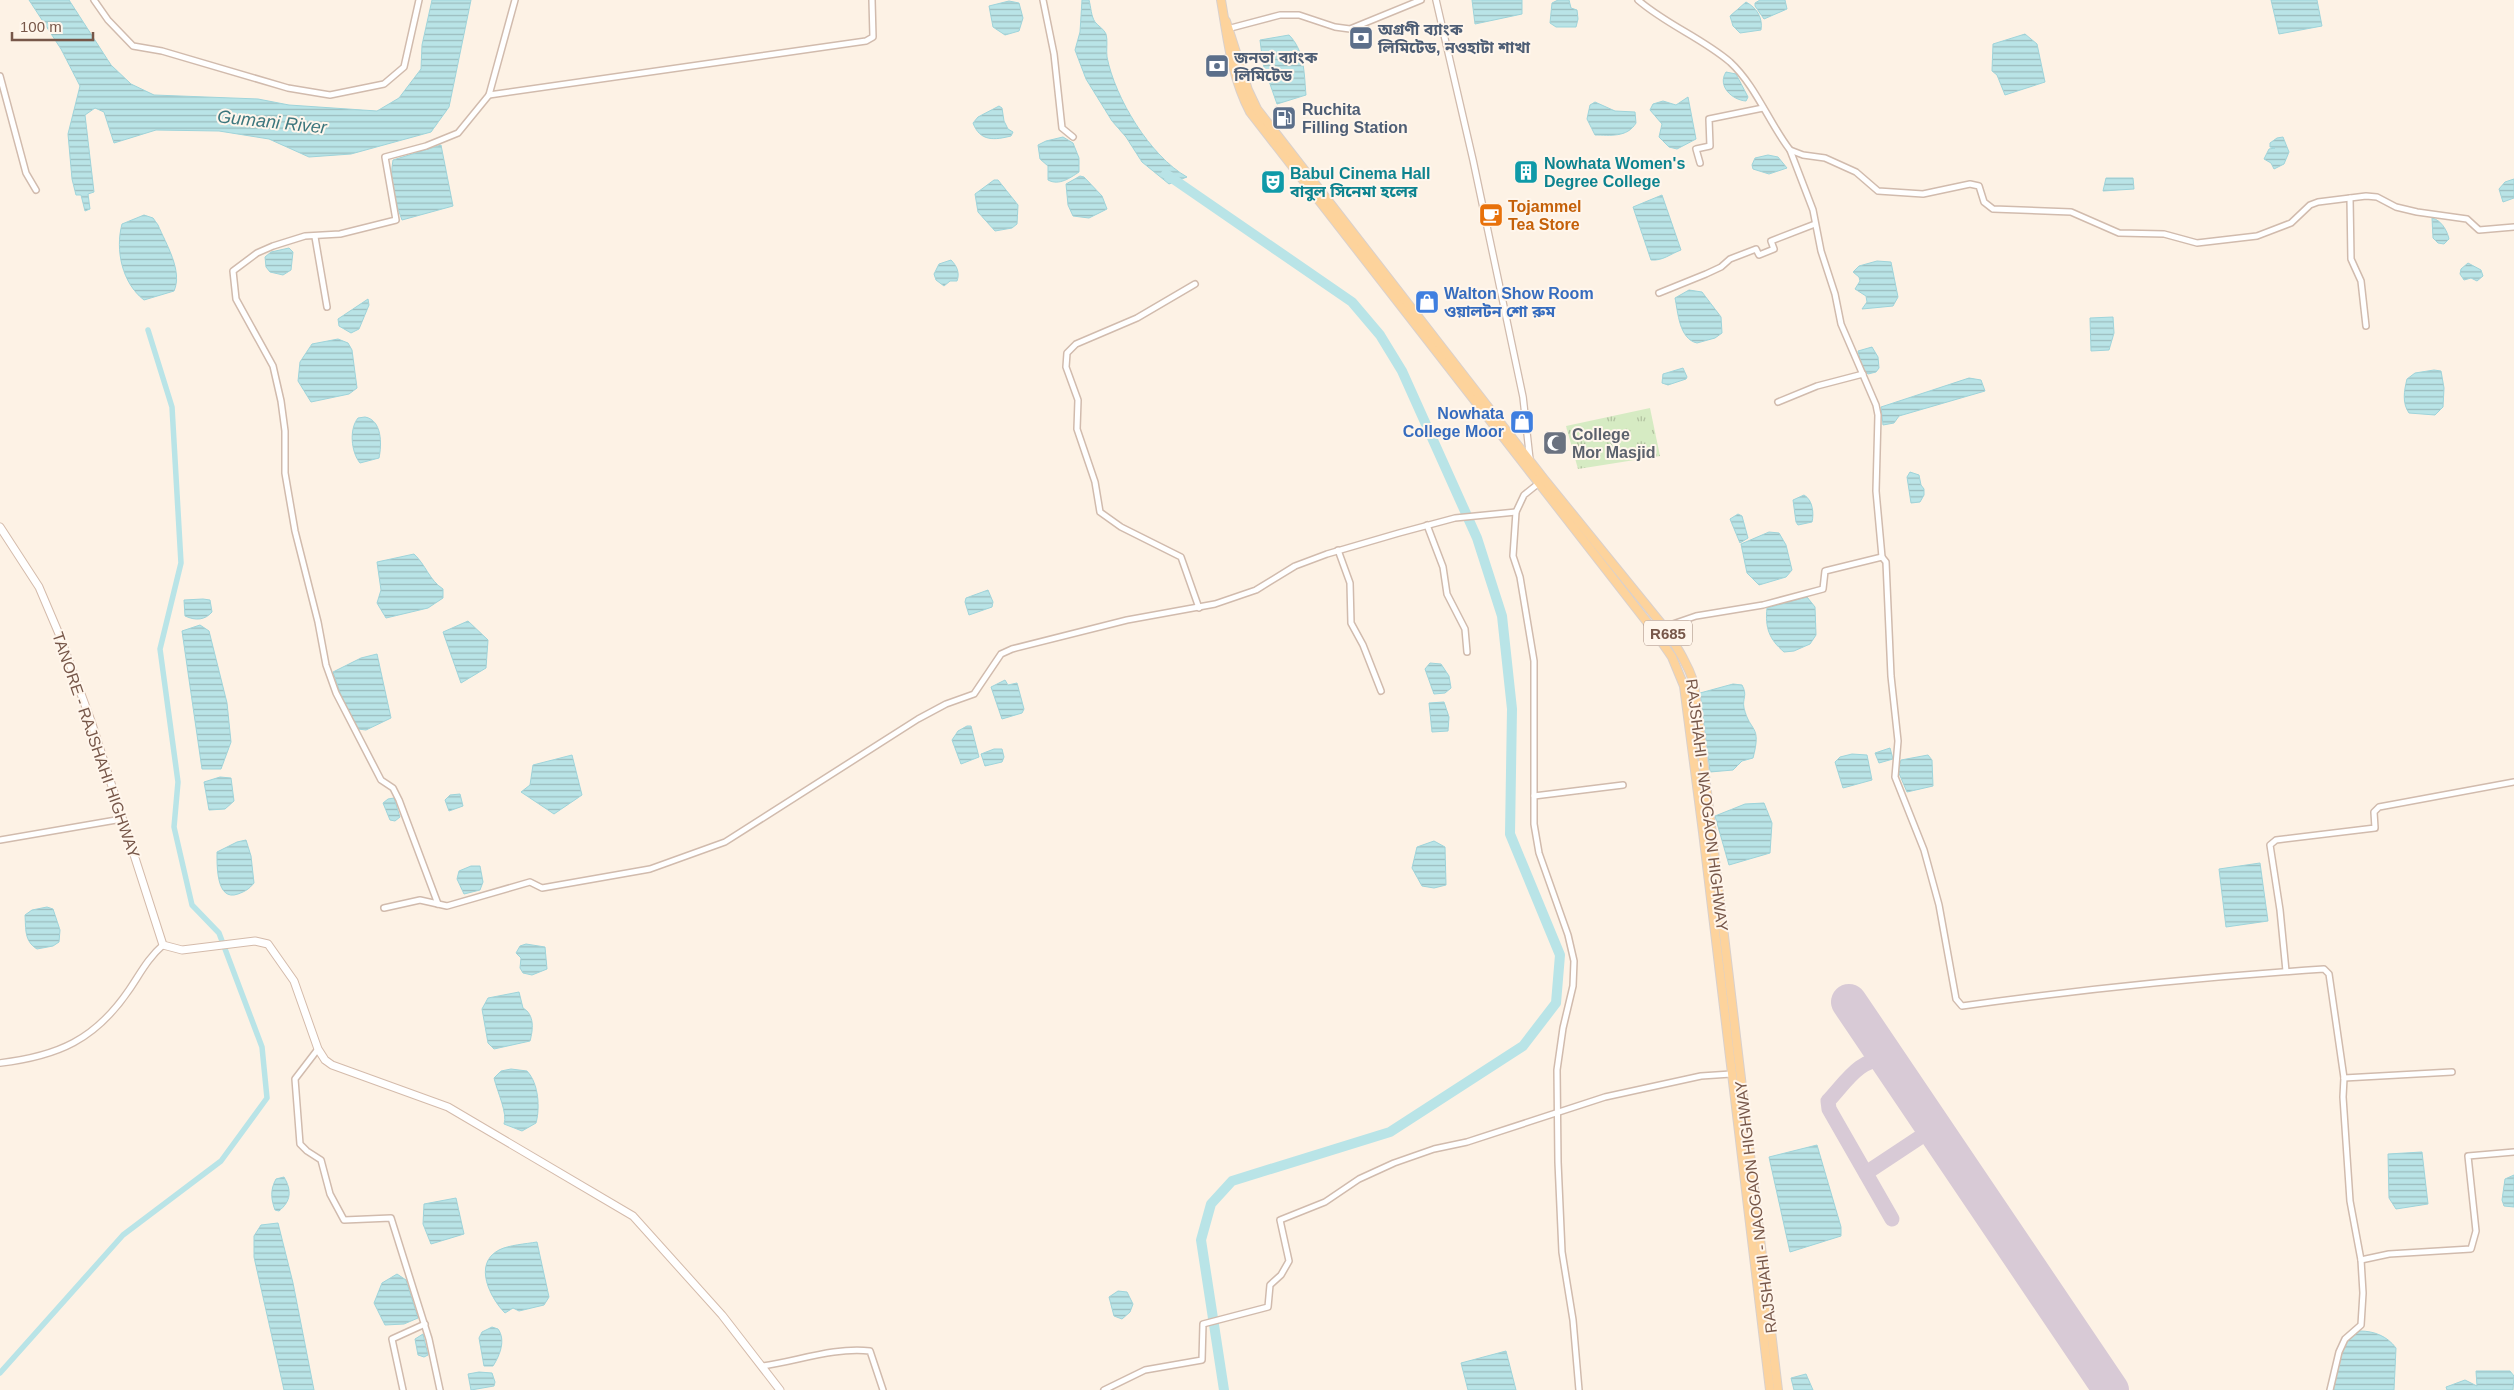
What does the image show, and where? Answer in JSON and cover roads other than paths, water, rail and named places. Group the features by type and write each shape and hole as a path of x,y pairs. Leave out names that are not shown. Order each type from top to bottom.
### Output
{"main road":[{"name":"RAJSHAHI - NAOGAON HIGHWAY","path":"1221,0 1233,71 1250,112 1492,417 1539,483 1667,649 1680,672 1684,686 1778,1390"},
{"name":"RAJSHAHI - NAOGAON HIGHWAY","path":"1492,417 1530,460 1664,627 1681,652 1694,683 1733,1055 1731,1074 1770,1390"},
{"name":"TANORE - RAJSHAHI HIGHWAY","path":"0,527 38,586 59,634 91,721 163,945"},
{"path":"1613,578 1620,572"},
{"path":"163,945 182,950 255,941 268,944 294,981 318,1049 325,1060 332,1066 421,1096 474,1121 633,1216 722,1315 780,1390"}],"street":[{"path":"94,0 108,20 133,46 162,51 288,88 330,95 384,84 404,67 419,0"},
{"path":"438,904 399,800 393,788 381,780 336,693 326,665 318,622 295,531 285,473 285,431 281,401 273,366 236,299 233,271 257,253 273,246 305,236 340,234 396,220 385,157 426,146 458,132 489,95 515,0"},
{"path":"489,95 866,41 873,37 874,32 872,0"},
{"path":"1043,0 1054,54 1062,128 1073,137"},
{"path":"1226,30 1280,15 1298,15 1335,27 1350,29 1422,0"},
{"path":"1436,0 1524,397 1530,460"},
{"path":"1638,0 1672,26 1701,42 1729,62 1743,77 1790,150 1804,182 1821,251 1835,294 1840,324 1863,374 1878,415 1876,491 1882,558 1886,562 1891,668 1898,741 1895,777 1924,850 1939,905 1956,999 1962,1006 2085,989 2286,971 2324,969 2330,974 2344,1078 2343,1097 2350,1192 2361,1260 2363,1293 2361,1325 2345,1339 2330,1390"},
{"path":"0,76 26,173 36,190"},
{"path":"1700,163 1696,149 1710,146 1709,118 1763,108"},
{"path":"1790,150 1803,155 1826,158 1856,172 1878,191 1923,194 1970,184 1978,186 1984,202 1993,209 2071,212 2119,233 2164,234 2197,243 2257,236 2291,223 2310,205 2318,202 2350,198 2377,197 2396,207 2467,219 2479,230 2514,227"},
{"path":"2350,198 2351,259 2361,281 2366,326"},
{"path":"1659,293 1721,267 1730,259 1756,249 1759,255 1774,249 1771,241 1815,224"},
{"path":"315,236 327,307"},
{"path":"1195,284 1137,318 1076,344 1067,353 1066,367 1078,400 1077,429 1095,482 1100,512 1121,527 1181,557 1199,608"},
{"path":"1778,402 1817,386 1863,374"},
{"path":"1539,483 1524,495 1516,512 1513,556 1520,577 1534,660 1534,824 1539,854 1568,935 1574,961 1573,986 1556,1070 1562,1252 1573,1320 1579,1390"},
{"path":"384,908 420,900 447,906 530,882 542,888 650,869 693,855 725,842 918,719 946,704 974,694 1001,654 1046,639 1127,620 1199,608 1256,590 1295,566 1338,550 1427,525 1455,518 1516,512"},
{"path":"1427,525 1443,567 1447,594 1465,629 1467,652"},
{"path":"1338,550 1350,583 1351,623 1363,645 1381,691"},
{"path":"1664,627 1696,616 1763,605 1822,589 1826,571 1882,558"},
{"path":"2286,971 2280,910 2270,845 2276,840 2375,828 2374,812 2380,807 2514,782"},
{"path":"1534,796 1622,784"},
{"path":"0,840 122,820"},
{"path":"0,1063 44,1055 73,1045 100,1024 128,991 147,960 163,945"},
{"path":"318,1049 295,1079 300,1144 321,1160 330,1194 344,1220 391,1218 424,1324 440,1390"},
{"path":"2344,1078 2452,1072"},
{"path":"1104,1390 1145,1370 1202,1360 1203,1324 1268,1306 1270,1285 1281,1276 1289,1261 1280,1220 1325,1202 1359,1179 1394,1163 1434,1149 1466,1142 1558,1112 1645,1087 1702,1076 1731,1074"},
{"path":"2361,1260 2389,1254 2471,1249 2476,1231 2468,1156 2514,1152"},
{"path":"403,1390 392,1339 424,1324"},
{"path":"762,1366 856,1349 870,1351 883,1390"}],"water":[{"name":"Gumani River","path":"29,0 69,0 111,65 131,84 154,95 258,99 289,105 377,111 399,98 421,69 422,45 432,0 471,0 449,107 431,132 351,154 309,157 269,139 219,131 156,130 114,143 104,112 95,108 85,115 94,192 88,194 90,209 85,211 81,195 76,195 72,179 68,134 80,86 61,49"},
{"path":"1082,0 1089,0 1094,20 1106,34 1107,57 1111,73 1136,125 1160,155 1187,177 1169,184 1142,162 1126,137 1112,121 1086,79 1075,50 1080,32"},
{"path":"1472,0 1522,0 1522,14 1475,24"},
{"path":"1558,0 1569,0 1571,8 1577,10 1578,19 1576,27 1556,27 1550,23 1552,3"},
{"path":"1760,0 1785,0 1787,9 1764,19 1755,6 1755,3"},
{"path":"2271,0 2317,0 2322,26 2279,34"},
{"path":"1009,1 1019,3 1023,18 1019,31 1005,35 993,27 989,6"},
{"path":"1746,2 1758,14 1761,21 1761,30 1740,33 1733,26 1730,16"},
{"path":"2025,34 2037,44 2045,82 2005,95 1997,75 1992,71 1993,44"},
{"path":"1289,35 1301,55 1306,95 1277,104 1263,64 1260,40"},
{"path":"1726,72 1736,74 1748,97 1746,101 1736,98 1727,91 1723,82"},
{"path":"1688,97 1696,139 1677,149 1669,147 1659,137 1662,124 1650,110 1653,104 1663,101 1676,105"},
{"path":"1595,102 1615,111 1635,112 1636,123 1632,128 1623,133 1595,135 1587,119 1590,105"},
{"path":"999,106 1002,108 1004,121 1008,129 1013,132 1011,136 994,139 984,137 973,123 978,117"},
{"path":"1063,137 1073,143 1079,158 1079,172 1064,180 1052,182 1048,180 1048,166 1040,159 1038,145"},
{"path":"2283,137 2289,152 2284,164 2274,169 2271,163 2264,159 2269,149 2275,148 2270,147 2270,143 2277,138"},
{"path":"441,145 453,206 402,220 393,191 393,160"},
{"path":"1768,155 1778,157 1787,168 1769,174 1753,169 1752,165 1755,158"},
{"path":"1080,176 1084,177 1102,196 1107,209 1089,218 1073,216 1068,205 1066,184"},
{"path":"2106,178 2133,178 2134,189 2103,191"},
{"path":"2514,179 2514,198 2503,202 2499,189 2505,182"},
{"path":"994,180 998,180 1018,205 1017,224 1012,228 995,231 978,212 975,194"},
{"path":"1662,195 1681,250 1663,258 1651,260 1633,207"},
{"path":"144,215 153,218 158,225 175,266 176,283 174,291 144,300 130,285 122,265 119,244 122,224"},
{"path":"2432,218 2441,223 2447,232 2449,239 2444,244 2438,243 2433,238"},
{"path":"289,248 293,252 291,270 283,275 270,272 266,267 265,257 271,252"},
{"path":"951,260 957,270 958,278 957,281 950,281 944,286 936,280 934,274 939,264"},
{"path":"1877,261 1891,262 1898,297 1893,306 1862,309 1867,302 1866,296 1855,289 1860,281 1859,277 1853,272 1859,266"},
{"path":"2468,263 2481,270 2483,276 2477,281 2471,278 2464,280 2460,274 2461,269"},
{"path":"1689,290 1702,292 1721,317 1722,333 1715,338 1697,343 1686,336 1683,331 1675,298"},
{"path":"368,299 369,305 359,329 351,333 339,326 338,319"},
{"path":"2113,317 2114,333 2109,350 2091,351 2090,318"},
{"path":"338,339 348,343 352,350 357,388 349,394 311,402 298,381 300,362 312,344"},
{"path":"1872,347 1878,357 1879,368 1876,372 1868,374 1863,370 1858,351"},
{"path":"1683,368 1686,379 1668,385 1662,383 1663,374"},
{"path":"2434,370 2441,371 2444,388 2443,407 2435,415 2409,413 2404,401 2407,379 2415,373"},
{"path":"1969,378 1981,380 1985,391 1899,416 1894,423 1883,425 1881,407"},
{"path":"365,417 371,419 378,428 380,433 380,452 379,458 360,463 353,447 352,434 358,418"},
{"path":"1910,472 1919,475 1924,489 1924,495 1920,502 1911,503 1907,477"},
{"path":"1804,495 1812,507 1812,522 1798,525 1793,500"},
{"path":"1738,514 1742,516 1748,538 1740,543 1730,519"},
{"path":"1769,532 1779,533 1786,545 1792,570 1786,577 1759,585 1747,573 1741,544"},
{"path":"414,554 434,581 443,589 443,598 428,608 386,618 377,603 381,590 377,562"},
{"path":"988,590 993,602 992,607 969,615 965,602 966,598"},
{"path":"1807,597 1815,607 1816,635 1810,644 1794,651 1784,652 1769,633 1767,608"},
{"path":"184,600 210,600 212,612 209,615 200,619 185,616"},
{"path":"468,621 488,640 486,668 461,683 443,632"},
{"path":"200,625 209,631 227,703 231,742 221,769 202,769 182,631"},
{"path":"377,654 391,718 366,730 358,729 344,704 333,672 361,658"},
{"path":"1430,663 1441,664 1449,676 1451,688 1445,693 1434,694 1425,669"},
{"path":"1005,680 1008,685 1017,683 1024,709 1022,713 1002,719 991,687"},
{"path":"1733,684 1742,685 1745,692 1744,708 1746,716 1756,734 1753,758 1742,761 1733,770 1710,772 1700,693"},
{"path":"1444,702 1449,717 1448,731 1432,732 1429,703"},
{"path":"971,726 979,757 961,764 952,740 958,731"},
{"path":"1890,748 1893,759 1879,763 1875,753"},
{"path":"994,749 1002,749 1004,757 1002,762 985,766 981,754"},
{"path":"1852,754 1867,755 1872,780 1843,788 1835,762 1840,757"},
{"path":"572,755 582,795 554,814 521,792 530,785 533,765"},
{"path":"1928,755 1932,760 1933,786 1907,792 1898,771 1901,760"},
{"path":"220,777 231,778 234,801 225,809 209,810 204,782"},
{"path":"460,794 463,806 449,811 445,800 450,795"},
{"path":"394,798 400,817 395,821 390,820 383,803 388,799"},
{"path":"1764,803 1772,823 1770,853 1729,865 1715,816 1745,804"},
{"path":"246,840 251,856 254,883 238,894 231,895 225,893 219,881 217,852 237,842"},
{"path":"1434,841 1445,847 1446,885 1434,888 1422,886 1412,868 1417,847"},
{"path":"2260,863 2268,921 2226,927 2219,869"},
{"path":"471,866 480,866 483,882 480,890 464,894 457,879 459,871"},
{"path":"47,907 53,909 60,930 59,942 53,946 37,949 28,938 25,915 32,910"},
{"path":"526,944 545,947 547,969 532,975 523,973 520,968 521,958 516,953 520,946"},
{"path":"519,992 523,1008 530,1015 531,1019 530,1041 494,1049 488,1043 482,1009 488,998"},
{"path":"511,1069 527,1071 534,1082 538,1096 536,1123 522,1131 504,1124 505,1114 494,1078 501,1071"},
{"path":"1817,1145 1841,1227 1841,1236 1790,1252 1769,1157"},
{"path":"2422,1152 2428,1204 2396,1209 2389,1198 2388,1154"},
{"path":"2514,1175 2514,1207 2504,1206 2502,1200 2505,1179"},
{"path":"284,1177 289,1196 279,1211 275,1210 272,1191 276,1179"},
{"path":"456,1198 464,1234 431,1244 423,1224 424,1204"},
{"path":"278,1223 293,1283 314,1390 284,1390 254,1257 254,1236 261,1225"},
{"path":"537,1242 549,1297 544,1305 519,1311 513,1308 505,1313 490,1291 485,1272 487,1264 491,1256 503,1248"},
{"path":"397,1274 406,1280 418,1318 404,1324 385,1325 374,1303 382,1283"},
{"path":"1118,1291 1127,1292 1133,1304 1130,1312 1122,1319 1114,1316 1109,1297"},
{"path":"492,1327 498,1329 500,1333 502,1338 501,1348 493,1366 484,1366 479,1338 482,1332"},
{"path":"2360,1331 2380,1335 2389,1340 2396,1348 2394,1390 2334,1390 2333,1386 2339,1357 2347,1340"},
{"path":"423,1334 428,1355 424,1357 418,1355 415,1339"},
{"path":"1506,1351 1516,1390 1468,1390 1461,1363"},
{"path":"2476,1371 2510,1371 2514,1376 2513,1390 2447,1390 2446,1387 2465,1380 2477,1386"},
{"path":"479,1372 492,1373 495,1382 494,1386 471,1390 468,1374"},
{"path":"1806,1374 1813,1390 1794,1390 1791,1378"}],"waterway":[{"path":"1166,174 1352,302 1380,335 1402,371 1477,538 1502,616 1512,709 1510,834 1560,955 1556,1003 1523,1046 1390,1132 1232,1181 1211,1204 1201,1240 1224,1390"},
{"path":"0,1373 123,1235 221,1161 267,1098 262,1047 219,933 192,905 174,827 178,782 160,649 181,563 172,407 148,330"}],"place":[{"name":"অগ্রণী ব্যাংক লিমিটেড, নওহাটা শাখা","path":"1361,38"},
{"name":"জনতা ব্যাংক লিমিটেড","path":"1217,66"},
{"name":"Ruchita Filling Station","path":"1284,118"},
{"name":"Nowhata Women's Degree College","path":"1526,172"},
{"name":"Babul Cinema Hall বাবুল সিনেমা হলের","path":"1273,182"},
{"name":"Tojammel Tea Store","path":"1491,215"},
{"name":"Walton Show Room ওয়ালটন শো রুম","path":"1427,302"},
{"name":"Nowhata College Moor","path":"1522,422"},
{"name":"College Mor Masjid","path":"1555,443"}]}
